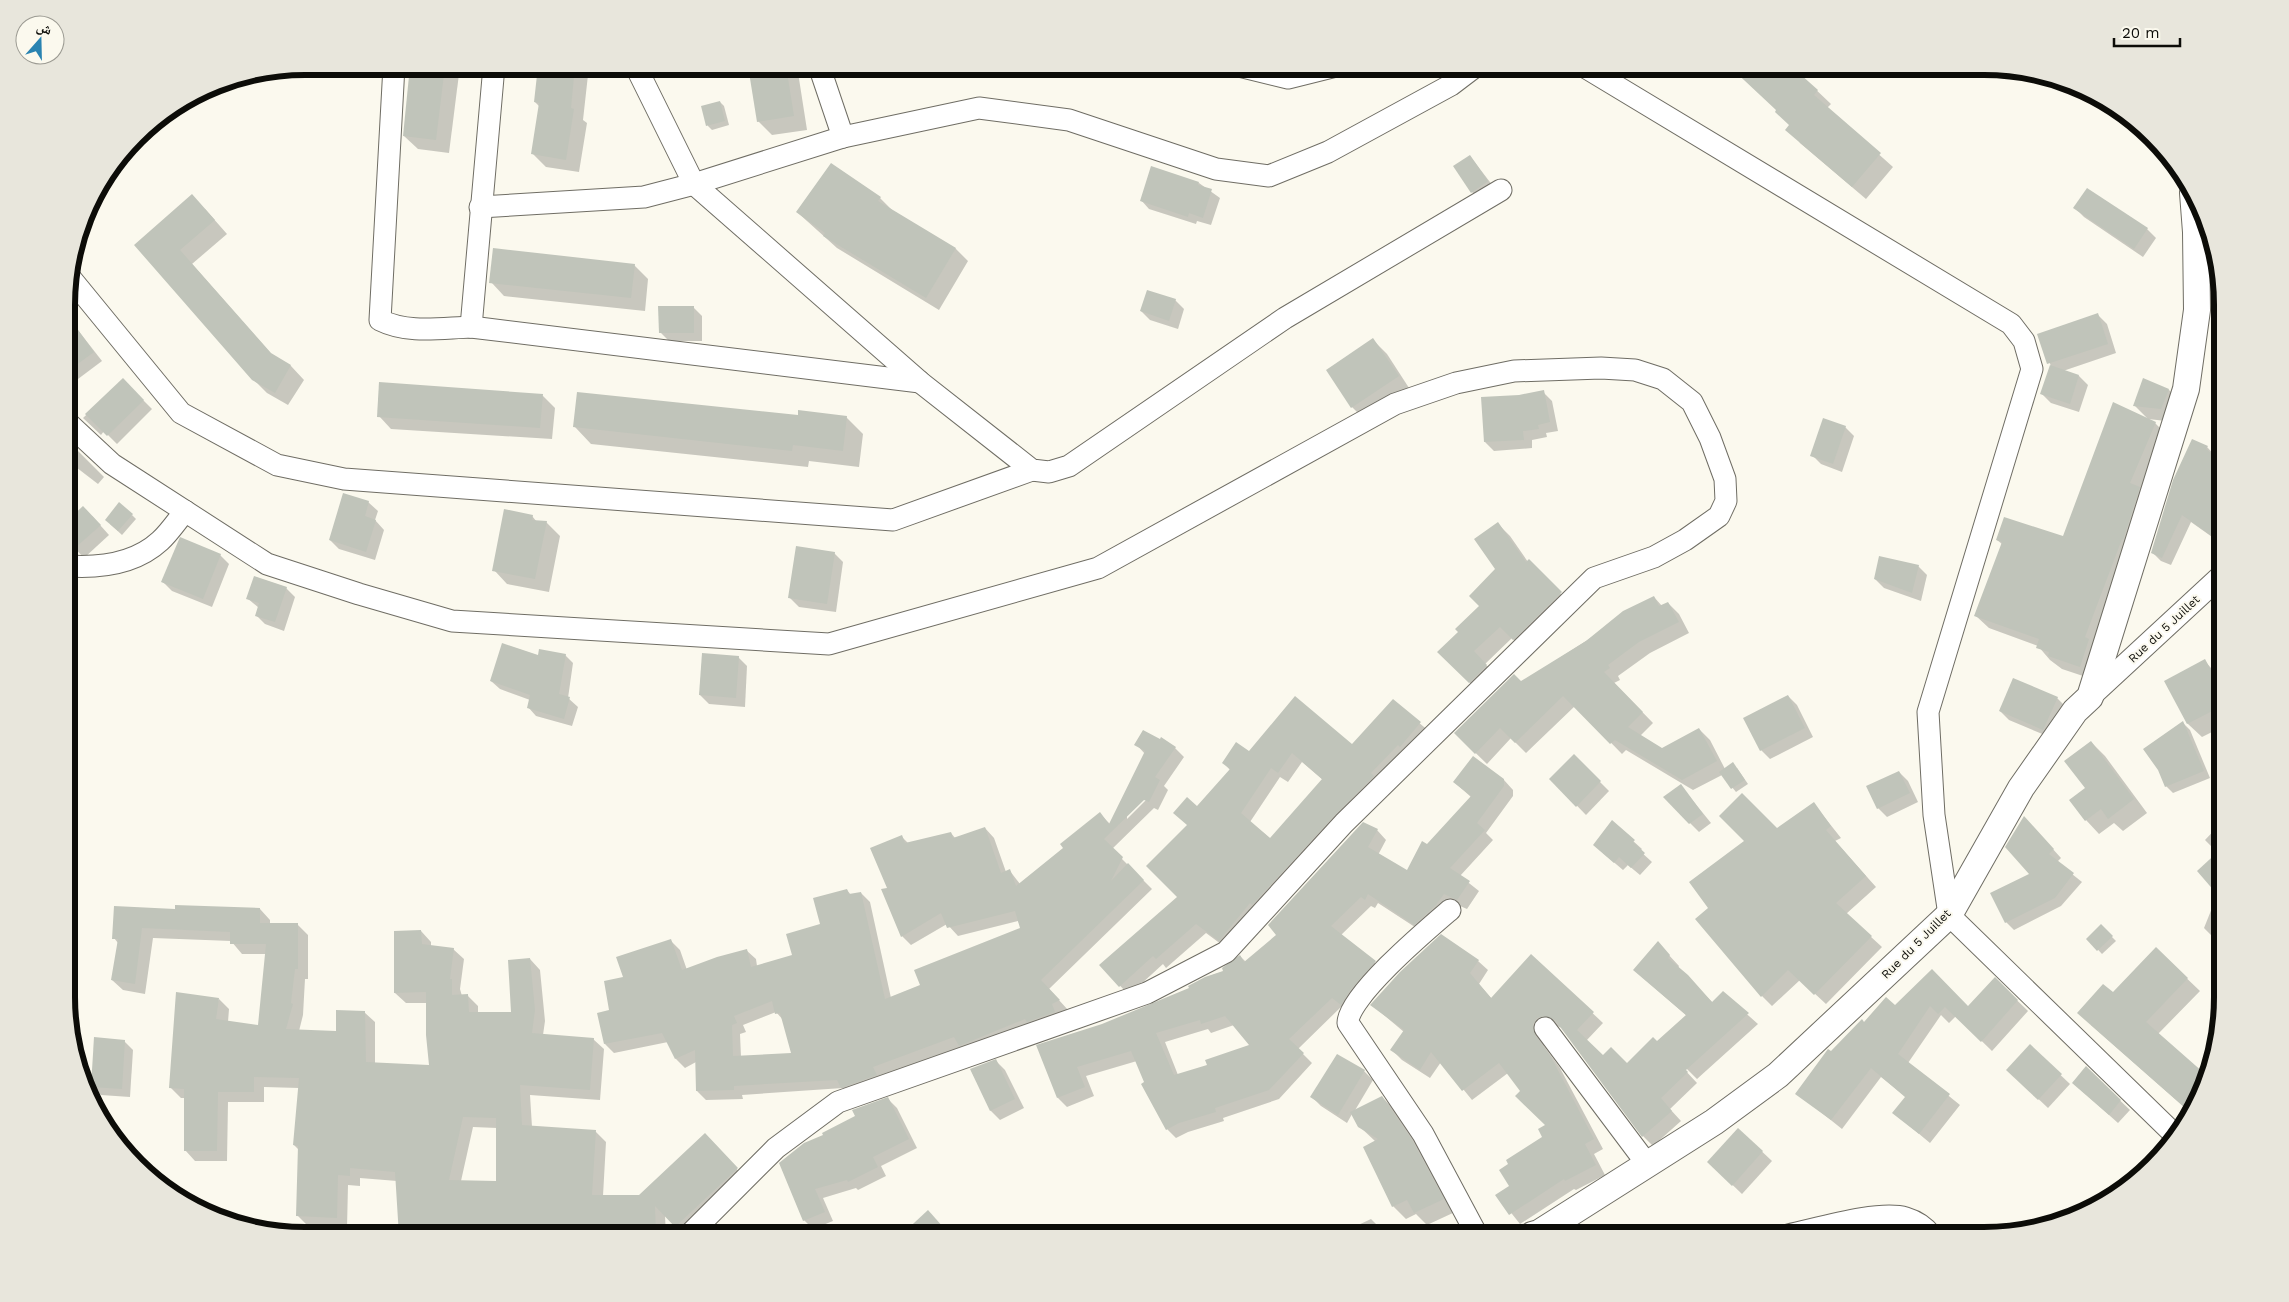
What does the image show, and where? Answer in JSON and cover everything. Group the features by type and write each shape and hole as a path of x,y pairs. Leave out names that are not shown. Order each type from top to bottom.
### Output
{"street":[{"path":"394,75 380,320 394,327 411,329 470,327 920,382"},
{"path":"470,327 493,75"},
{"path":"640,75 694,184 920,382 1032,470"},
{"path":"822,75 843,138"},
{"path":"480,207 644,197 694,184 843,138 979,108 1069,120 1216,169 1269,176 1328,152 1451,85 1464,75"},
{"path":"1598,75 2011,324 2024,341 2032,369 1928,712 1934,815 1949,915 2171,1131"},
{"path":"76,284 181,413 278,465 334,477 893,520 1032,470 1049,472 1069,466 1285,318 1501,190"},
{"path":"2090,697 2186,390 2197,310 2195,214"},
{"path":"75,430 112,464 267,564 359,594 452,621 829,644 1098,568 1395,404 1456,384 1514,371 1601,368 1635,370 1663,379 1692,402 1710,438 1725,479 1726,501 1719,516 1685,540 1654,557 1594,578 1344,823 1226,952 1147,993 838,1102 776,1148 697,1227"},
{"path":"75,567 92,568 132,560 160,542 184,511"},
{"name":"Rue du 5 Juillet","path":"1549,1227 1714,1122 1778,1075 1949,915 2021,788 2076,711 2214,582"},
{"path":"1450,910 1404,949 1351,1008 1348,1023 1423,1134 1473,1227"},
{"path":"1545,1028 1647,1164"},
{"path":"1827,1227 1892,1216 1906,1218 1919,1223 1923,1227"}],"building":[{"path":"409,75 444,75 436,140 403,136"},
{"path":"537,75 574,75 571,108 574,109 566,160 531,154 539,103 534,102"},
{"path":"749,75 787,75 794,116 757,122"},
{"path":"1739,75 1801,75 1818,90 1814,95 1881,153 1852,187 1785,130 1789,125 1775,112 1776,110"},
{"path":"720,101 725,121 706,126 701,106"},
{"path":"1470,155 1488,181 1471,193 1453,166"},
{"path":"831,163 881,197 878,201 956,248 926,298 823,236 825,233 796,212"},
{"path":"1151,166 1199,182 1198,185 1212,189 1203,218 1189,213 1188,217 1140,201"},
{"path":"2087,188 2148,228 2134,249 2073,208"},
{"path":"192,194 215,220 180,250 271,353 291,365 275,393 252,380 134,245"},
{"path":"493,248 635,264 631,298 489,283"},
{"path":"1147,290 1176,299 1169,321 1140,311"},
{"path":"658,306 694,306 694,333 659,333"},
{"path":"2098,313 2108,344 2047,364 2037,334"},
{"path":"75,326 94,352 75,366"},
{"path":"1373,338 1399,376 1351,408 1326,370"},
{"path":"2050,365 2079,375 2070,404 2040,394"},
{"path":"123,378 144,400 107,436 85,414"},
{"path":"2143,378 2169,389 2161,409 2133,406"},
{"path":"379,382 543,394 540,428 377,417"},
{"path":"1544,390 1550,422 1538,425 1539,429 1523,431 1524,440 1484,442 1481,397 1519,395"},
{"path":"577,392 798,415 798,410 847,416 843,451 793,445 792,451 573,427"},
{"path":"2113,402 2156,422 2130,483 2140,487 2123,540 2085,637 2089,639 2080,667 2048,656 2049,652 2036,648 2039,639 1974,616 2002,542 1996,540 2004,517 2063,536"},
{"path":"1823,418 1846,426 1833,464 1810,456"},
{"path":"2192,439 2208,446 2206,449 2214,456 2214,536 2213,537 2182,515 2162,558 2151,553 2173,480"},
{"path":"343,493 369,501 365,516 376,520 366,552 329,540"},
{"path":"119,502 133,514 118,531 105,520"},
{"path":"83,506 101,525 75,548 75,513"},
{"path":"504,509 533,515 532,520 547,521 535,579 492,571"},
{"path":"1498,522 1526,562 1529,559 1562,592 1513,640 1500,627 1474,651 1487,665 1469,683 1437,652 1458,632 1455,629 1479,606 1469,596 1495,569 1474,539"},
{"path":"180,537 221,554 203,599 161,582"},
{"path":"796,546 835,552 827,604 788,598"},
{"path":"1879,556 1919,565 1912,593 1874,579"},
{"path":"254,576 287,587 275,622 255,616 259,603 246,599"},
{"path":"1654,596 1659,606 1668,602 1679,622 1639,642 1608,665 1610,668 1604,672 1643,712 1628,727 1662,748 1699,728 1717,761 1682,780 1615,740 1610,744 1563,696 1515,743 1500,728 1475,754 1454,733 1514,674 1521,681 1586,641 1623,611"},
{"path":"502,643 538,655 539,649 566,654 559,694 570,697 564,719 527,708 530,695 490,681"},
{"path":"702,653 739,656 736,698 699,695"},
{"path":"2205,659 2214,676 2214,710 2187,724 2164,681"},
{"path":"2013,678 2058,697 2043,730 1999,711"},
{"path":"1788,695 1805,728 1760,751 1743,718"},
{"path":"1295,696 1352,744 1393,699 1421,722 1400,747 1398,745 1371,773 1374,776 1335,815 1252,905 1250,903 1219,941 1196,924 1156,959 1153,956 1119,987 1099,965 1177,897 1146,866 1187,825 1173,813 1187,797 1197,806 1230,769 1222,763 1236,742 1249,751","holes":["1292,753 1322,779 1270,838 1241,813 1271,768 1278,773"]},
{"path":"2183,721 2204,771 2165,787 2158,770 2143,749"},
{"path":"1143,730 1160,739 1161,737 1176,747 1155,777 1160,780 1149,802 1144,800 1104,839 1123,857 1111,881 1128,863 1144,880 1041,980 1060,1000 1052,1004 1055,1012 1027,1022 1025,1019 959,1046 954,1037 873,1067 877,1075 841,1088 837,1080 734,1086 734,1090 696,1091 695,1050 675,1059 662,1033 604,1044 597,1013 609,1010 604,981 623,977 616,957 671,939 682,970 717,957 747,949 751,967 792,955 786,934 820,924 813,898 847,889 849,894 861,892 885,999 920,985 914,970 1020,928 1015,911 947,928 941,913 901,937 881,889 887,888 870,848 902,835 905,843 951,832 953,838 985,827 1001,873 1010,869 1016,886 1063,848 1060,844 1100,812 1109,824 1145,751 1134,745","holes":["772,1001 775,1014 780,1013 791,1053 733,1056 732,1025 737,1023 734,1016"]},
{"path":"2091,741 2134,799 2108,819 2101,809 2085,821 2069,800 2085,788 2064,761"},
{"path":"1574,754 1601,781 1576,807 1549,779"},
{"path":"1473,756 1504,779 1504,786 1477,823 1485,830 1450,868 1470,881 1457,900 1444,894 1436,905 1414,925 1368,894 1365,900 1361,897 1331,926 1376,961 1351,989 1341,1005 1332,998 1289,1039 1304,1053 1269,1090 1215,1108 1216,1112 1179,1123 1166,1130 1141,1084 1144,1082 1131,1051 1077,1067 1085,1087 1057,1098 1036,1045 1102,1024 1189,988 1188,986 1205,977 1223,971 1222,968 1240,955 1244,962 1276,935 1268,925 1363,822 1378,829 1368,847 1407,870 1422,841 1427,844 1471,796 1453,782","holes":["1225,1016 1249,1045 1205,1060 1207,1065 1174,1075 1156,1033 1200,1020 1201,1024"]},
{"path":"1733,762 1745,780 1731,789 1719,772"},
{"path":"1899,771 1910,793 1877,809 1866,786"},
{"path":"1681,784 1703,814 1689,824 1663,797"},
{"path":"1742,793 1777,828 1814,802 1831,826 1826,830 1866,876 1836,903 1872,936 1814,995 1788,970 1761,997 1695,919 1708,908 1689,882 1744,841 1719,816"},
{"path":"2024,816 2054,849 2049,854 2074,873 2055,898 2005,923 1990,893 2029,874 2005,847"},
{"path":"1612,820 1635,840 1633,842 1645,853 1631,868 1619,857 1614,863 1593,845"},
{"path":"2214,855 2214,891 2197,871"},
{"path":"175,905 260,908 260,923 298,923 298,969 295,969 291,1003 293,1004 286,1029 336,1031 336,1010 365,1011 366,1062 429,1065 426,1035 426,992 394,993 394,931 421,930 422,944 454,948 450,979 452,979 452,995 468,994 469,1012 511,1012 508,960 530,958 535,1010 532,1033 594,1038 590,1090 520,1085 522,1125 596,1130 592,1195 639,1195 705,1133 738,1168 675,1227 655,1206 656,1227 398,1227 395,1172 350,1168 350,1176 338,1175 337,1218 296,1216 298,1146 293,1145 299,1078 254,1077 254,1092 218,1092 217,1151 184,1151 184,1089 169,1088 176,992 219,998 216,1019 258,1025 266,944 230,944 230,932 142,928 135,984 111,980 118,939 112,939 114,906 175,909","holes":["463,1117 496,1118 496,1181 449,1180"]},
{"path":"2101,924 2113,936 2097,951 2086,939"},
{"path":"1441,934 1479,960 1470,973 1491,998 1531,954 1594,1012 1577,1030 1603,1055 1611,1047 1627,1063 1653,1037 1657,1041 1686,1015 1633,970 1658,941 1670,955 1668,958 1688,975 1712,1002 1723,991 1749,1013 1686,1070 1688,1072 1661,1098 1672,1111 1642,1137 1555,1020 1544,1016 1537,1018 1533,1024 1535,1035 1551,1057 1594,1139 1585,1144 1596,1165 1565,1181 1564,1179 1509,1215 1495,1195 1509,1186 1499,1170 1508,1164 1506,1160 1542,1137 1538,1129 1545,1125 1515,1096 1520,1091 1499,1063 1462,1091 1431,1052 1420,1070 1390,1050 1404,1030 1370,1005 1400,972"},
{"path":"2156,947 2188,978 2146,1022 2202,1071 2185,1108 2077,1013 2103,984 2113,992"},
{"path":"1932,969 1968,1006 1995,977 2018,1000 1981,1042 1945,1007 1938,1014 1930,1006 1898,1054 1950,1094 1919,1134 1892,1113 1905,1097 1871,1068 1831,1120 1795,1094 1828,1049 1831,1051 1862,1019 1864,1022 1886,997 1895,1005"},
{"path":"94,1037 125,1040 122,1089 94,1087 91,1081"},
{"path":"2030,1044 2062,1074 2038,1100 2006,1070"},
{"path":"1337,1054 1365,1070 1338,1115 1310,1097"},
{"path":"996,1059 1015,1099 990,1111 970,1069"},
{"path":"2086,1066 2121,1100 2109,1115 2072,1083"},
{"path":"1382,1096 1412,1140 1444,1199 1414,1213 1407,1200 1392,1207 1363,1147 1378,1139 1358,1127 1350,1112"},
{"path":"888,1097 909,1139 873,1157 878,1167 848,1182 847,1180 815,1189 825,1212 803,1221 779,1163 804,1143 823,1135 822,1133 855,1116 852,1110"},
{"path":"1738,1128 1763,1151 1732,1186 1707,1162"},
{"path":"928,1210 943,1227 910,1227"}]}
